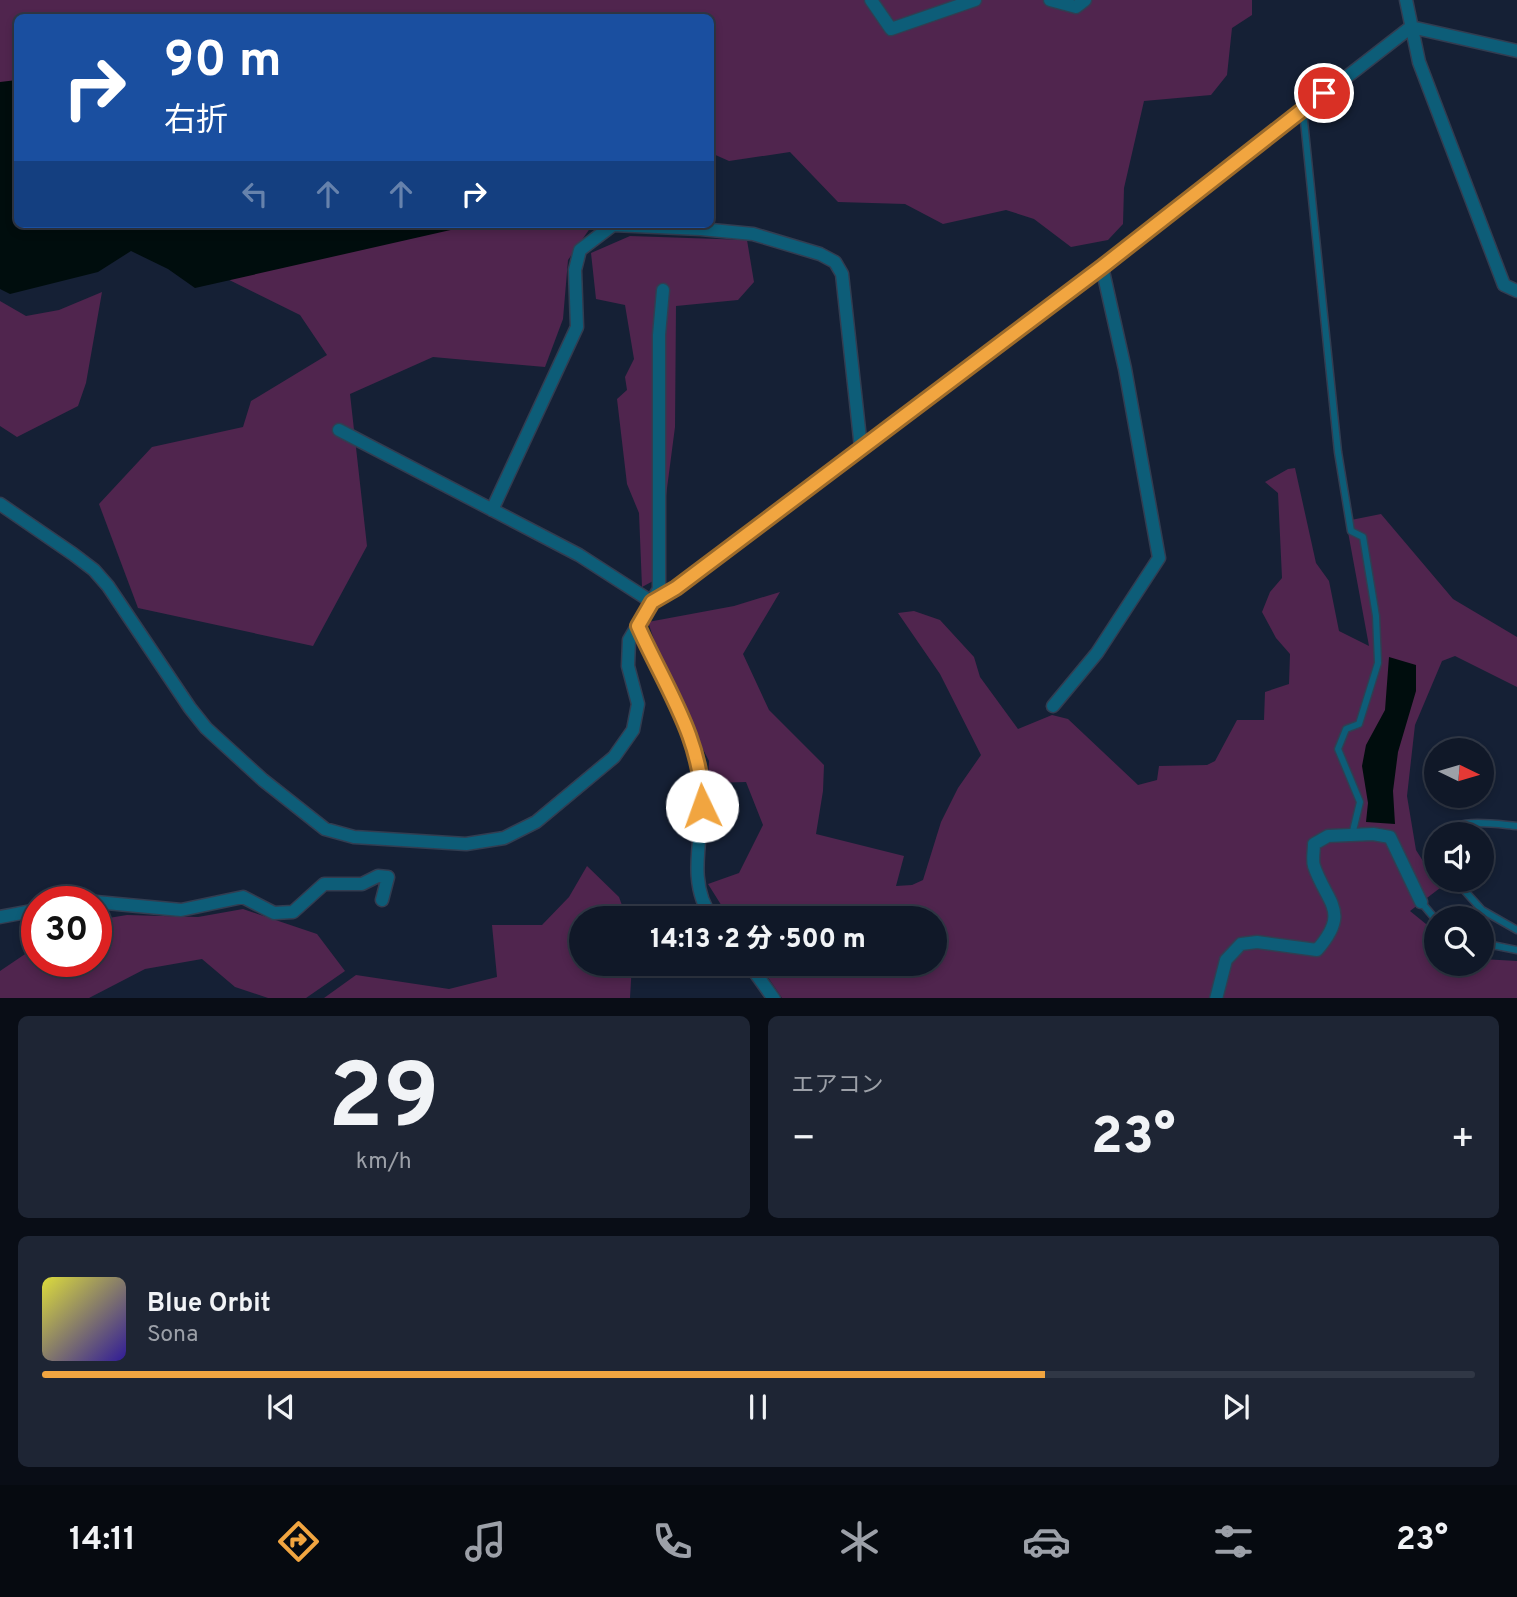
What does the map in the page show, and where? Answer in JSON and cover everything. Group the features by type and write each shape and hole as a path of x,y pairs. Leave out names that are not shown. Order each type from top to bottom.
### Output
{"street":[{"path":"871,0 891,29 975,0"},
{"path":"1050,0 1076,7 1085,0"},
{"path":"1406,0 1419,62 1504,285 1517,291"},
{"path":"1410,27 1517,51"},
{"path":"652,602 676,588 1102,267 1410,27"},
{"path":"492,510 577,327 575,270 580,250 609,228"},
{"path":"679,228 753,234 820,254 835,262 842,274 861,448"},
{"path":"1053,706 1097,653 1159,558 1125,369 1102,267"},
{"path":"0,504 94,570 108,586 206,729 263,780 325,829 354,837 466,844 503,838 536,822 614,757 633,730 638,704 628,666 629,640 659,589 660,335 663,290"},
{"path":"339,430 579,555 652,602"},
{"path":"638,626 696,750 703,784 697,866 699,888 707,906"},
{"path":"1216,998 1226,960 1241,944 1258,942 1317,950 1331,934 1335,917 1329,895 1313,864 1314,844 1328,836 1390,836 1421,902"},
{"path":"112,903 181,910 243,897 274,913 293,912 324,884 362,884 379,876 388,877 383,900"},
{"path":"0,917 21,913"},
{"path":"758,976 773,998"}],"lane":[{"path":"1303,109 1338,452 1351,531 1363,537 1376,616 1378,663 1359,724 1346,729 1338,749 1360,802 1352,835"},
{"path":"1494,825 1517,826"},
{"path":"1466,892 1482,910 1517,930"},
{"path":"1421,902 1424,906"},
{"path":"1494,945 1517,950"}],"shaded area":[{"path":"0,0 1252,0 1252,15 1232,28 1227,75 1211,95 1144,101 1124,188 1123,224 1108,240 1071,247 1034,219 1006,210 943,224 905,204 838,202 790,152 729,161 714,154 714,14 14,14 14,82 0,86"},
{"path":"14,80 14,228 459,228 195,288 168,269 131,251 98,272 10,294 0,289 0,82"},
{"path":"219,228 590,228 568,260 563,319 545,367 433,357 350,394 367,546 313,646 138,608 99,504 152,447 243,427 251,401 327,355 300,315 195,263"},
{"path":"630,236 747,240 754,282 738,300 676,306 675,427 655,580 642,587 639,513 627,484 617,399 627,390 625,377 634,359 625,305 596,299 591,253"},
{"path":"102,292 86,383 78,406 17,437 0,426 0,301 26,316 59,310"},
{"path":"1295,468 1316,563 1329,581 1339,631 1369,646 1346,521 1381,514 1453,599 1517,637 1517,687 1455,656 1442,661 1415,725 1407,796 1416,850 1424,863 1424,892 1435,892 1410,911 1424,922 1424,976 1494,976 1494,960 1517,961 1517,998 782,998 767,976 947,976 947,906 722,906 708,884 739,873 763,825 746,782 708,783 709,761 667,678 648,622 734,606 780,592 743,654 769,710 824,765 816,834 904,856 896,886 912,885 923,880 941,822 958,788 981,755 940,674 898,613 914,611 940,620 974,657 980,677 1018,729 1052,715 1068,719 1138,785 1157,780 1159,766 1207,765 1215,761 1237,720 1264,720 1265,692 1289,684 1290,654 1276,638 1262,612 1270,592 1282,578 1278,493 1265,482"},
{"path":"1389,657 1416,665 1416,691 1398,752 1393,791 1395,824 1366,822 1368,803 1362,766 1366,745 1385,710"},
{"path":"587,866 619,897 622,906 569,906 569,976 631,976 630,998 324,998 356,975 449,989 497,977 492,925 542,925 569,897"},
{"path":"243,909 317,934 345,971 306,998 268,998 235,987 202,959 145,969 89,998 0,998 0,971 21,957 21,977 112,977 112,917 127,915 198,917"}],"route":[{"path":"702,806 703,784 696,750 638,626 652,602 676,588 1102,267 1324,93"}]}
